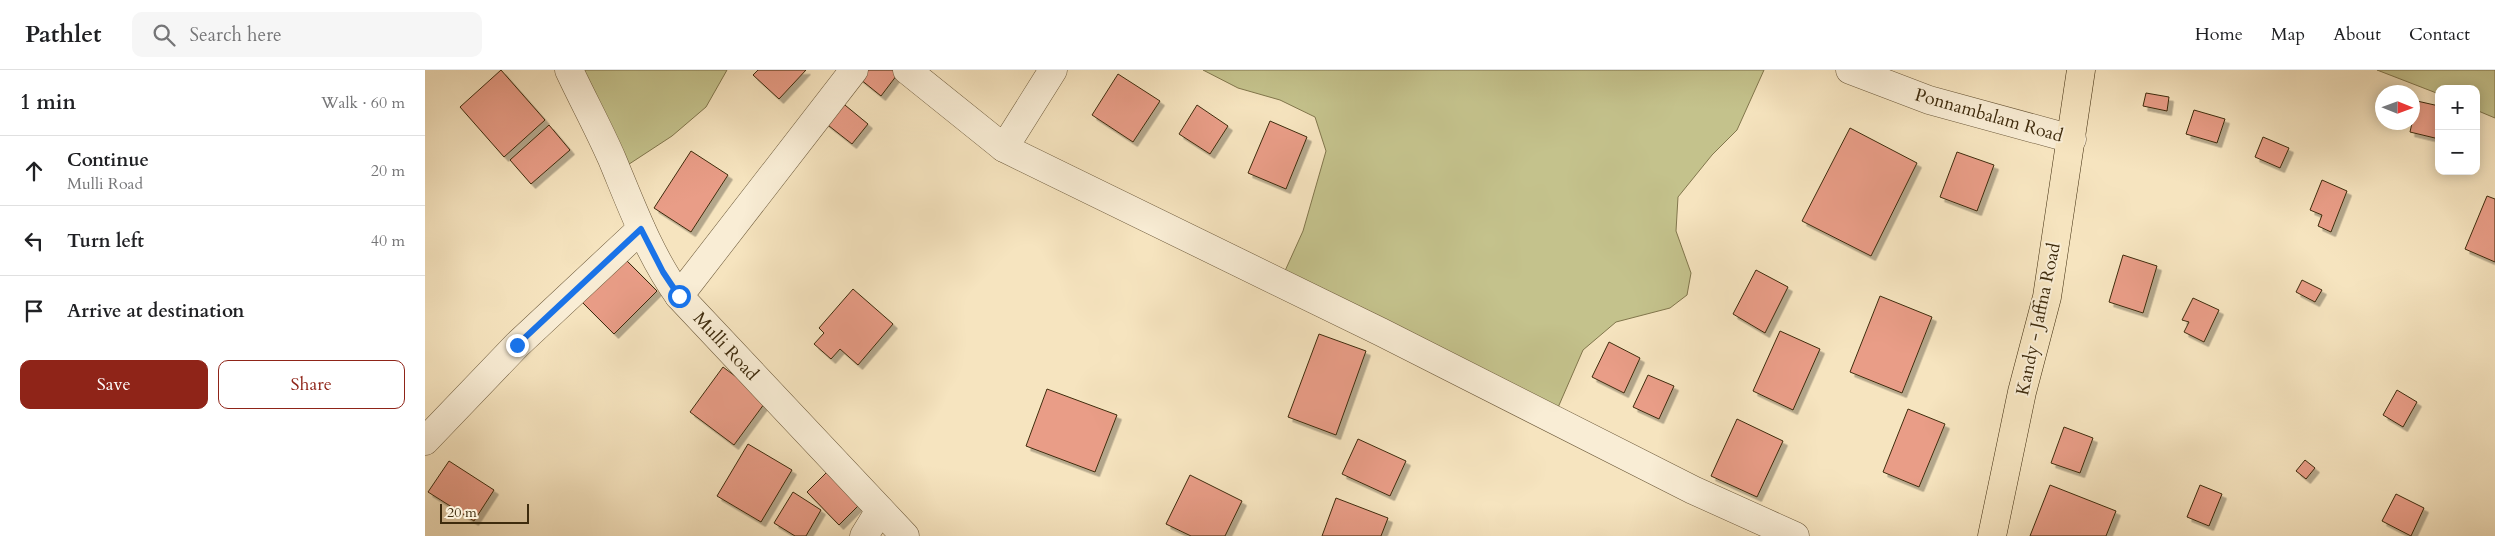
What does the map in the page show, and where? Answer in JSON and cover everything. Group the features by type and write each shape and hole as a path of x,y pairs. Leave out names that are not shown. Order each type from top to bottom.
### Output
{"highway":[{"name":"Kandy - Jaffna Road","path":"1992,536 2022,392 2047,297 2081,70"}],"street":[{"name":"Mulli Road","path":"569,70 612,159 641,229 663,272 679,296 905,536"},
{"path":"679,296 854,70"},
{"path":"907,70 1004,148 1373,328 1693,490 1795,536"},
{"path":"1004,148 1053,70"},
{"name":"Ponnambalam Road","path":"1850,70 1929,100 2072,139"},
{"path":"425,441 517,345 641,229"},
{"path":"864,536 880,510"}],"shaded area":[{"path":"569,70 727,70 706,107 672,136 617,172"},
{"path":"1203,70 1764,70 1737,130 1712,155 1678,197 1676,231 1691,273 1687,295 1670,308 1616,322 1583,350 1553,419 1280,282 1303,231 1326,151 1315,117 1280,100 1238,88"},
{"path":"2377,70 2495,70 2495,118 2480,112 2480,85 2435,85 2435,92 2420,85"}],"building":[{"path":"501,70 545,120 504,157 460,107"},
{"path":"758,70 806,70 779,99 753,75"},
{"path":"859,70 900,71 881,96 855,75"},
{"path":"1118,74 1160,101 1133,142 1092,115"},
{"path":"2146,93 2169,97 2167,111 2143,106"},
{"path":"840,101 868,124 852,144 824,122"},
{"path":"2420,102 2435,105 2435,138 2410,132 2410,130 2420,130"},
{"path":"1197,105 1228,126 1210,154 1179,134"},
{"path":"2194,110 2225,119 2217,143 2186,134"},
{"path":"1270,121 1307,137 1286,189 1248,173"},
{"path":"549,125 570,150 531,184 510,160"},
{"path":"1850,128 1917,163 1871,256 1802,221"},
{"path":"2263,137 2289,148 2280,168 2255,157"},
{"path":"691,151 728,175 691,232 654,208"},
{"path":"1957,152 1994,165 1977,211 1940,197"},
{"path":"2322,180 2347,191 2331,232 2318,226 2322,215 2310,210"},
{"path":"2487,196 2495,199 2495,262 2465,249"},
{"path":"2123,255 2157,266 2143,313 2109,302"},
{"path":"622,256 657,291 614,334 579,299"},
{"path":"1756,270 1788,287 1765,333 1733,314"},
{"path":"2302,280 2322,290 2315,302 2296,292"},
{"path":"853,289 893,324 858,365 840,349 831,359 814,344 824,333 819,328"},
{"path":"1880,296 1932,317 1902,393 1850,372"},
{"path":"2193,298 2219,310 2204,342 2184,332 2189,322 2182,320"},
{"path":"1780,331 1820,349 1793,410 1753,391"},
{"path":"1319,334 1366,351 1336,435 1288,417"},
{"path":"1609,342 1640,358 1624,393 1592,377"},
{"path":"723,367 767,400 734,445 690,412"},
{"path":"1648,375 1674,386 1659,419 1633,407"},
{"path":"1047,389 1117,415 1095,472 1026,446"},
{"path":"2397,390 2417,402 2403,427 2383,415"},
{"path":"1908,409 1945,424 1919,487 1883,472"},
{"path":"1737,419 1783,441 1757,497 1711,476"},
{"path":"2064,427 2093,438 2080,473 2051,463"},
{"path":"1358,439 1406,461 1390,496 1342,474"},
{"path":"748,444 792,470 761,522 717,496"},
{"path":"2305,460 2315,468 2306,479 2296,471"},
{"path":"449,461 494,490 474,521 428,492"},
{"path":"833,466 865,499 839,525 807,492"},
{"path":"1190,475 1242,501 1225,536 1191,536 1166,524"},
{"path":"2050,485 2116,511 2106,536 2030,536"},
{"path":"2200,485 2222,494 2209,526 2187,517"},
{"path":"793,492 821,510 806,536 795,536 774,523"},
{"path":"2396,494 2424,508 2411,536 2382,521"},
{"path":"1336,498 1388,518 1381,536 1322,536"}],"route":[{"path":"517,345 641,229 663,272 679,296"}]}
